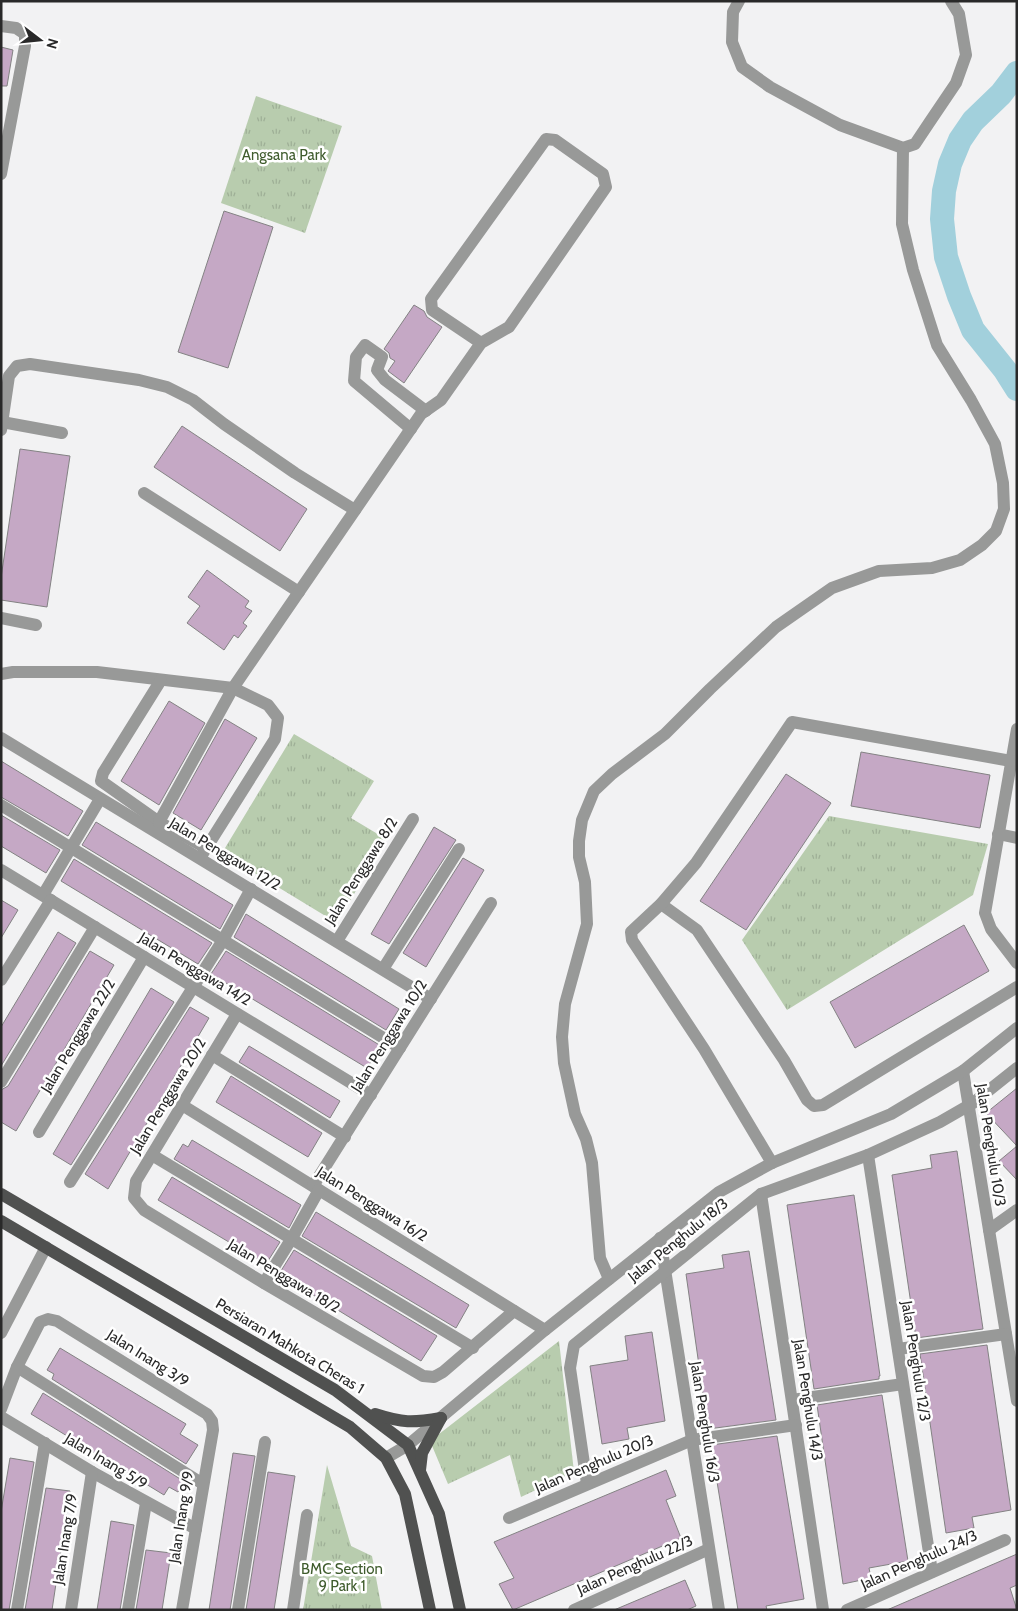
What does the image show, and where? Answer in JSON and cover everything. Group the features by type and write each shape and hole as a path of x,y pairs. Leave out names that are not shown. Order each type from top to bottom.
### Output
{"main road":[{"name":"Persiaran Mahkota Cheras 1","path":"1,1194 328,1385 408,1445 439,1514 460,1610"},
{"path":"1,1221 350,1427 386,1458 405,1494 430,1610"},
{"path":"365,1411 398,1422 416,1423 441,1418"},
{"path":"420,1472 422,1453 441,1418"}],"street":[{"path":"739,1 733,12 732,42 742,67 770,87 840,124 903,148 915,144 930,123 956,83 966,55 959,14 951,1"},
{"path":"1,26 16,28 25,34 25,46 3,153 1,174"},
{"path":"159,822 233,688 386,463 421,414 441,400 481,343 509,328 606,188 603,174 555,140 546,138 431,299 432,310 481,343"},
{"path":"609,1279 600,1258 592,1163 586,1139 575,1114 564,1063 562,1037 565,1004 587,924 585,882 578,858 578,841 582,820 594,790 665,734 776,627 832,588 879,571 932,568 960,560 982,545 996,532 1004,508 1003,483 995,444 971,400 937,345 913,270 902,224 903,148"},
{"path":"411,428 354,381 356,357 365,345 382,356 377,370 385,380 426,411"},
{"path":"62,433 2,426 9,376 17,366 30,364 139,380 166,387 193,400 264,451 355,510"},
{"path":"144,493 299,592"},
{"path":"1,618 36,625"},
{"path":"1,674 13,672 97,672 233,688 268,705 274,710 278,718 275,739 203,853 101,781 103,773 161,680"},
{"path":"772,1163 704,1049 632,940 631,932 661,904 696,864 792,722 1011,761"},
{"path":"1017,729 985,913 991,929 1017,964"},
{"name":"Jalan Penggawa 12/2","path":"1,738 100,799 203,853 251,889 431,999"},
{"path":"1,980 47,898 70,847 100,799"},
{"path":"1,806 400,1048"},
{"name":"Jalan Penggawa 8/2","path":"336,941 413,819"},
{"path":"998,834 1017,838"},
{"path":"383,969 459,849"},
{"name":"Jalan Penggawa 14/2","path":"1,870 371,1096"},
{"path":"70,1182 194,987 251,889"},
{"name":"Jalan Penggawa 10/2","path":"264,1283 292,1238 316,1188 345,1137 491,903"},
{"path":"661,904 698,930 784,1060 807,1100 814,1106 823,1105 1017,987"},
{"path":"1,1082 95,927"},
{"name":"Jalan Penggawa 22/2","path":"39,1132 144,957"},
{"name":"Jalan Penggawa 20/2","path":"134,1198 136,1181 237,1014"},
{"path":"386,1458 408,1445 545,1330 718,1192 772,1163 891,1114 963,1071 1017,1028"},
{"path":"212,1055 345,1137"},
{"name":"Jalan Penghulu 18/3","path":"587,1484 570,1368 574,1345 761,1194 868,1155 940,1122 969,1105 1017,1068"},
{"name":"Jalan Penghulu 10/3","path":"963,1071 994,1227 1006,1334 1017,1401"},
{"name":"Jalan Penggawa 16/2","path":"182,1104 545,1330"},
{"path":"152,1155 473,1348 514,1311"},
{"name":"Jalan Penghulu 12/3","path":"868,1155 932,1572"},
{"name":"Jalan Penghulu 14/3","path":"761,1194 824,1610"},
{"name":"Jalan Penggawa 18/2","path":"134,1198 144,1210 423,1376 434,1377 443,1372 473,1348"},
{"path":"994,1227 1017,1210"},
{"name":"Jalan Penghulu 16/3","path":"660,1238 719,1610"},
{"path":"1,1333 46,1247"},
{"name":"Jalan Inang 3/9","path":"17,1367 40,1322 48,1319 57,1321 207,1414 212,1421 212,1430"},
{"path":"898,1349 1006,1334"},
{"path":"1,1409 17,1367 203,1484"},
{"path":"792,1400 903,1384"},
{"name":"Jalan Inang 5/9","path":"1,1417 92,1472 196,1529"},
{"name":"Jalan Penghulu 20/3","path":"509,1518 692,1440 796,1425"},
{"name":"Jalan Inang 9/9","path":"182,1610 212,1430"},
{"path":"238,1610 265,1442"},
{"path":"17,1610 45,1443"},
{"name":"Jalan Inang 7/9","path":"71,1610 92,1472"},
{"path":"128,1610 146,1503"},
{"path":"293,1610 307,1515"},
{"name":"Jalan Penghulu 24/3","path":"846,1610 1005,1540"},
{"name":"Jalan Penghulu 22/3","path":"574,1610 709,1549"}],"green space":[{"name":"Angsana Park","path":"256,96 342,126 305,233 221,203"},
{"path":"294,734 374,781 351,818 386,839 337,923 222,853"},
{"path":"829,816 988,844 973,895 787,1010 742,940"},
{"path":"559,1341 574,1472 521,1497 510,1455 448,1484 430,1441"},
{"name":"BMC Section 9 Park 1","path":"327,1465 351,1546 372,1556 382,1610 303,1610"}],"building":[{"path":"1,47 13,50 7,86 1,86"},
{"path":"224,211 273,227 228,368 178,352"},
{"path":"414,305 442,327 404,383 388,371 395,361 390,358 389,353 384,349"},
{"path":"182,426 307,509 280,551 154,467"},
{"path":"20,449 70,456 47,607 1,600 1,578"},
{"path":"207,570 249,601 245,607 252,611 243,623 247,626 238,638 234,635 224,650 187,623 200,606 188,597"},
{"path":"169,701 205,723 159,805 121,781"},
{"path":"225,719 257,738 201,830 173,813"},
{"path":"861,752 990,775 980,828 851,806"},
{"path":"1,761 83,811 68,836 1,797"},
{"path":"786,774 831,803 746,930 700,901"},
{"path":"1,815 60,850 46,873 1,846"},
{"path":"96,822 233,905 220,929 82,845"},
{"path":"434,827 456,840 389,944 371,934"},
{"path":"463,858 484,870 426,967 403,953"},
{"path":"74,859 212,943 198,964 61,881"},
{"path":"1,900 18,910 1,938"},
{"path":"246,914 399,1009 386,1030 234,937"},
{"path":"964,925 989,971 855,1048 830,1002"},
{"path":"58,932 76,943 1,1066 1,1027"},
{"path":"90,951 114,965 16,1131 1,1122 1,1090 8,1086"},
{"path":"226,951 381,1046 367,1068 211,974"},
{"path":"151,988 174,1002 71,1165 53,1154"},
{"path":"190,1007 209,1018 108,1189 85,1174"},
{"path":"249,1046 340,1101 330,1118 239,1062"},
{"path":"231,1076 322,1133 308,1157 216,1102"},
{"path":"1017,1088 1017,1146 986,1113"},
{"path":"192,1140 301,1205 289,1228 174,1159 183,1144 188,1147"},
{"path":"1017,1146 1017,1180 999,1161"},
{"path":"957,1151 983,1329 916,1338 892,1175 932,1168 930,1155"},
{"path":"172,1177 280,1242 266,1264 158,1200"},
{"path":"854,1195 880,1376 879,1379 814,1389 787,1205"},
{"path":"316,1212 469,1305 456,1328 302,1236"},
{"path":"294,1250 437,1336 421,1361 279,1274"},
{"path":"749,1251 776,1420 708,1429 686,1274 724,1268 722,1255"},
{"path":"652,1332 665,1421 627,1428 629,1439 602,1444 590,1366 628,1360 625,1336"},
{"path":"987,1345 1011,1510 972,1517 974,1528 946,1533 920,1354"},
{"path":"60,1348 186,1424 180,1434 198,1445 186,1464 52,1379 54,1374 47,1370"},
{"path":"43,1393 185,1482 178,1492 169,1487 164,1495 31,1414"},
{"path":"882,1395 908,1561 869,1568 871,1578 843,1584 817,1405"},
{"path":"777,1436 804,1599 766,1606 767,1610 738,1610 711,1445"},
{"path":"233,1453 255,1456 230,1610 209,1610"},
{"path":"10,1458 34,1462 9,1610 1,1610 1,1512"},
{"path":"666,1470 676,1496 666,1500 681,1538 513,1610 499,1584 514,1578 494,1542"},
{"path":"268,1472 295,1476 274,1610 246,1610"},
{"path":"46,1488 70,1491 52,1610 25,1610"},
{"path":"111,1521 134,1525 120,1610 97,1610"},
{"path":"146,1550 171,1553 162,1610 136,1610"},
{"path":"1017,1554 1017,1585 1010,1588 1017,1610 887,1610"},
{"path":"685,1580 696,1606 687,1610 614,1610"}],"waterway":[{"path":"1017,73 1001,94 973,121 960,140 950,164 944,191 942,219 946,257 973,330 1005,370 1017,389"}]}
